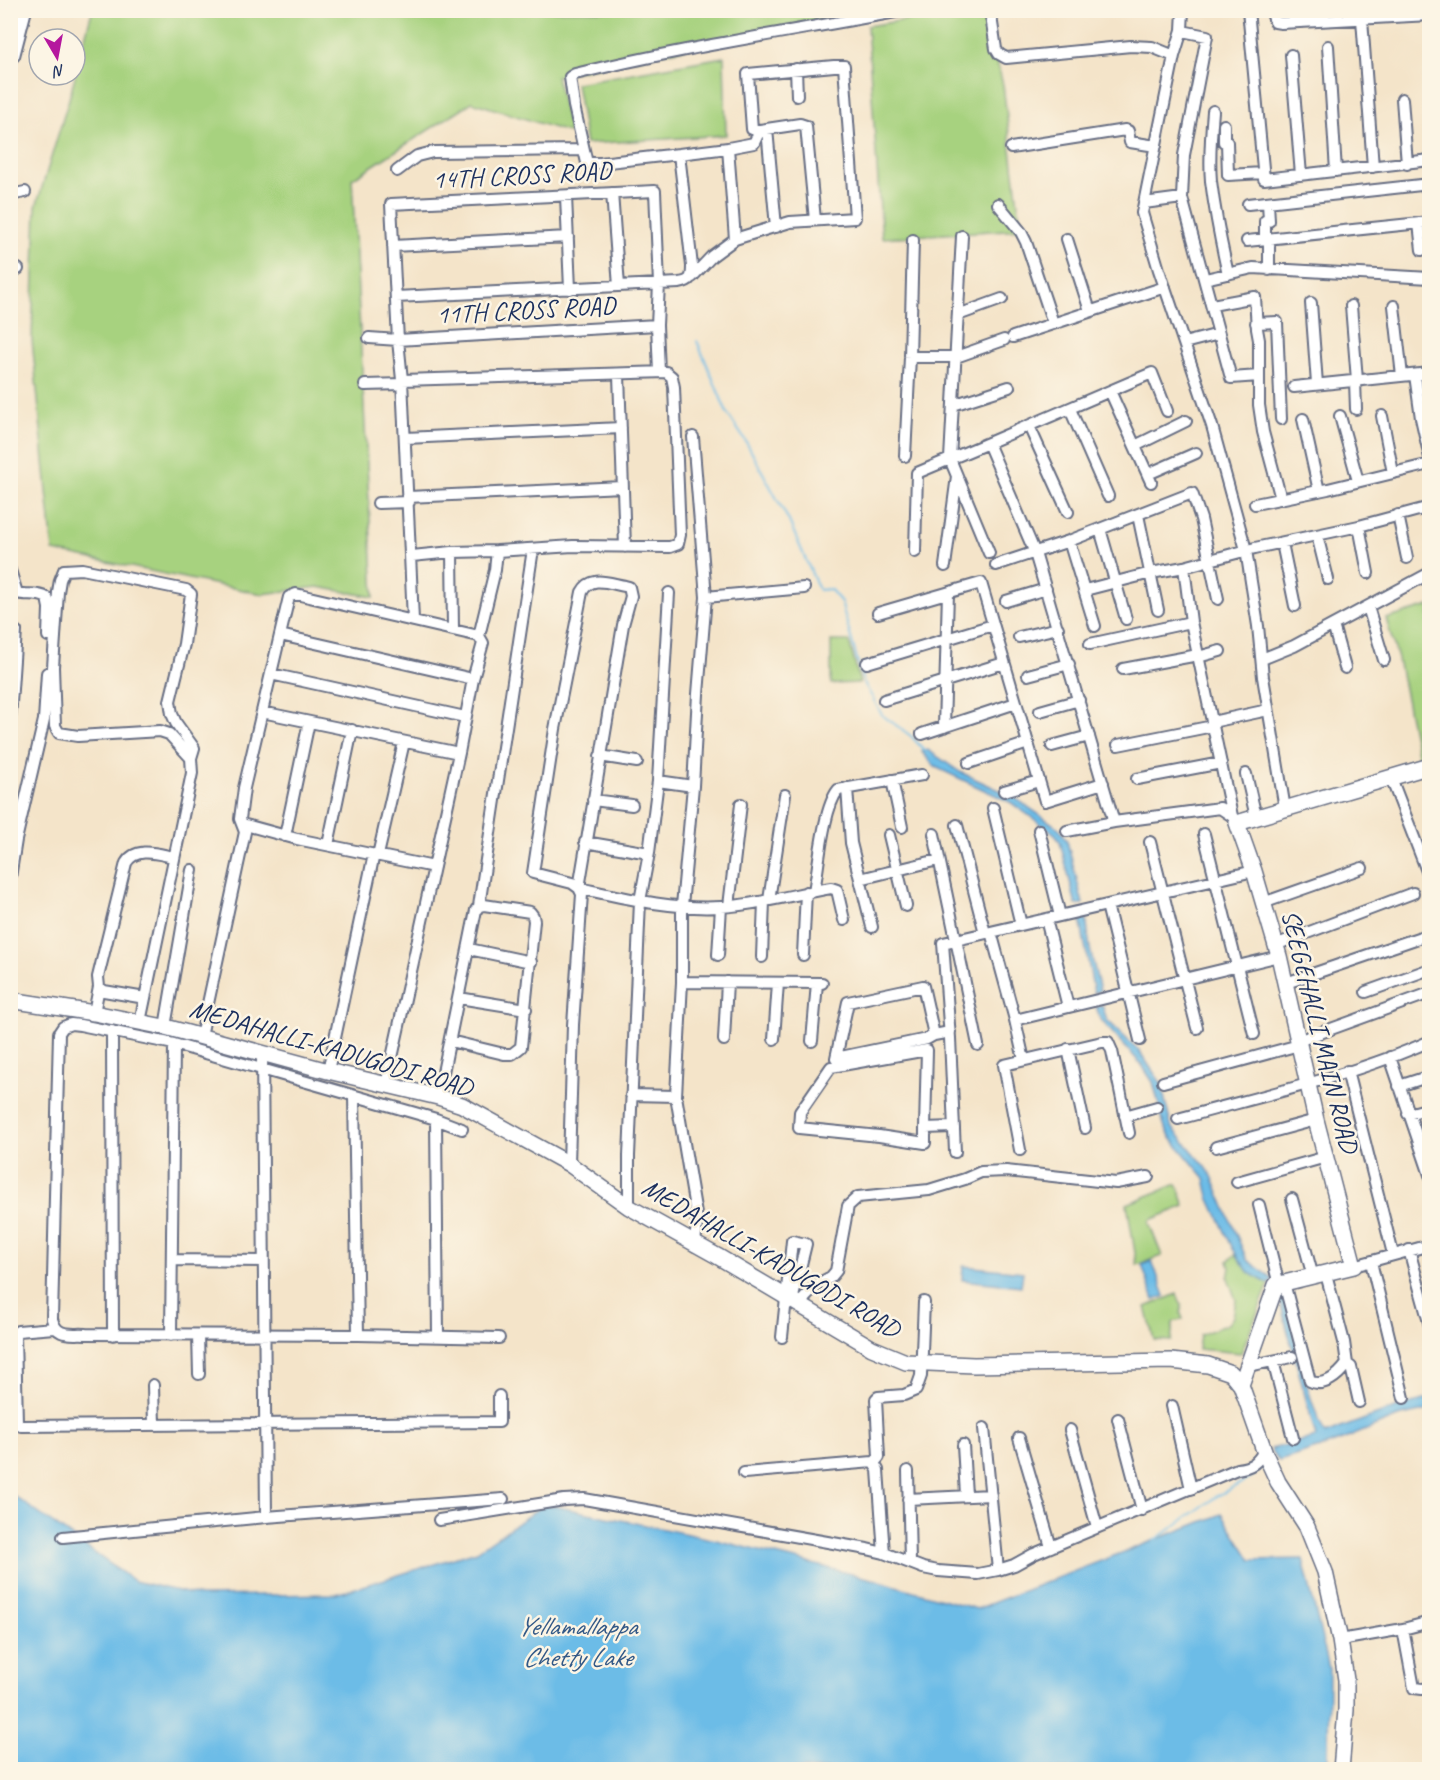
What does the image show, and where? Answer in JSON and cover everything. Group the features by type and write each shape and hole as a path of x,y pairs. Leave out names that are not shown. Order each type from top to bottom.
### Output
{"street":[{"path":"764,130 754,143 728,148 587,163 570,77 574,74 758,36 906,10"},
{"path":"990,10 996,49 999,54 1006,57 1131,46 1152,47 1174,56"},
{"path":"1183,10 1182,31 1174,56 1142,213 1215,436 1246,550 1254,594 1268,710 1285,808"},
{"path":"1248,10 1264,179 1430,160"},
{"path":"1271,10 1275,21 1281,23 1313,16 1430,15"},
{"path":"10,23 25,12"},
{"path":"14,56 25,12"},
{"path":"1355,17 1373,167"},
{"path":"1182,31 1207,36 1185,155 1182,198 1231,378 1259,376"},
{"path":"1328,46 1336,171"},
{"path":"1291,55 1301,175"},
{"path":"396,297 679,284 690,281 712,256 735,239 790,222 855,218 844,66 748,74 752,129 764,130 800,124 806,126 815,220"},
{"path":"796,69 797,96"},
{"path":"1402,99 1407,164"},
{"path":"1213,111 1210,148 1211,181 1217,226 1228,274"},
{"path":"1224,125 1228,175 1263,173"},
{"path":"764,130 776,227"},
{"path":"1011,148 1125,130 1128,131 1130,142 1156,146"},
{"path":"728,148 735,239"},
{"path":"397,171 417,156 433,152 584,150"},
{"path":"679,154 692,277"},
{"path":"1248,204 1430,184"},
{"name":"14TH CROSS ROAD","path":"393,246 391,204 655,191 659,284"},
{"path":"10,195 26,192"},
{"path":"612,193 619,286"},
{"path":"566,196 570,289"},
{"path":"1144,203 1182,198"},
{"path":"1268,202 1269,221 1265,221 1269,270"},
{"path":"998,204 1021,232 1026,242 1053,323"},
{"path":"1247,241 1424,222 1422,250"},
{"path":"962,236 950,459 989,553"},
{"path":"413,620 406,438 393,246 568,237"},
{"path":"1067,238 1090,311"},
{"path":"905,456 914,240"},
{"path":"1205,279 1253,268 1430,278"},
{"path":"659,284 657,325 659,372"},
{"path":"910,357 956,357 1165,287"},
{"path":"1212,305 1255,297 1259,340 1259,405 1263,432 1281,499"},
{"path":"958,315 1002,299"},
{"path":"1311,303 1317,384"},
{"path":"1351,306 1356,409"},
{"path":"1394,306 1402,376"},
{"path":"1256,323 1277,322 1281,420"},
{"name":"11TH CROSS ROAD","path":"369,338 398,340 657,325"},
{"path":"1184,343 1219,334"},
{"path":"365,385 659,372 666,372 672,377 680,535 678,544 670,547 573,546 411,556"},
{"path":"915,552 917,473 1152,373 1167,411"},
{"path":"1294,387 1430,373"},
{"path":"619,375 625,547"},
{"path":"1415,375 1420,418 1430,458"},
{"path":"953,405 1009,387"},
{"path":"1110,391 1150,478 1196,453"},
{"path":"1070,409 1108,496"},
{"path":"1340,416 1358,481"},
{"path":"1382,416 1393,473"},
{"path":"1303,419 1319,491"},
{"path":"1135,446 1186,421"},
{"path":"1029,426 1068,512"},
{"path":"406,438 621,428"},
{"path":"693,437 705,597 693,786 682,906 682,982 676,1096 697,1220 695,1246"},
{"path":"988,442 1035,553 1114,822"},
{"path":"1255,504 1430,464"},
{"path":"945,566 957,475"},
{"path":"378,503 622,487"},
{"path":"996,565 1068,541 1192,493 1201,519 1218,598"},
{"path":"1084,590 1246,550 1359,526 1430,507"},
{"path":"1138,515 1158,610"},
{"path":"1398,515 1407,558"},
{"path":"1359,526 1368,573"},
{"path":"1100,529 1126,619"},
{"path":"1317,535 1328,579"},
{"path":"1068,541 1095,626"},
{"path":"1282,543 1295,606"},
{"path":"438,1097 476,910 479,906 533,549"},
{"path":"386,1085 459,753 473,679 483,643 479,636 495,570 497,551"},
{"path":"452,552 453,629"},
{"path":"1184,567 1191,622 1235,819"},
{"path":"140,1022 192,773 191,758 194,748 176,723 170,701 184,644 191,594 186,590 82,569 64,570 58,592 53,667 55,726 59,733 78,735 160,731 169,734 191,758"},
{"path":"10,570 17,593 42,595 47,598 49,608 44,720 16,840 10,878"},
{"path":"1262,660 1334,625 1430,573"},
{"path":"569,1164 573,1025 582,894 579,888 623,625 631,596 629,587 593,581 588,583 582,592 555,729 533,873 572,883 579,888 640,901 682,906 725,907 831,888 837,891 844,920"},
{"path":"878,613 981,583 1045,801 1103,783"},
{"path":"705,597 804,588"},
{"path":"1006,601 1046,589"},
{"path":"629,1207 628,1156 640,901 658,781 669,593"},
{"path":"944,727 948,593"},
{"path":"201,1036 244,832 240,819 244,788 289,597 296,594 479,636"},
{"path":"1368,607 1384,660"},
{"path":"1090,644 1191,622"},
{"path":"867,663 993,625"},
{"path":"1334,625 1345,668"},
{"path":"1018,638 1058,628"},
{"path":"10,718 16,631"},
{"path":"280,635 473,679"},
{"path":"1123,669 1220,651"},
{"path":"884,700 1004,663"},
{"path":"1028,675 1069,664"},
{"path":"271,674 465,717"},
{"path":"1040,711 1079,700"},
{"path":"922,734 1016,703"},
{"path":"1118,745 1268,710"},
{"path":"262,712 459,753"},
{"path":"285,836 309,722"},
{"path":"328,845 352,730"},
{"path":"1052,746 1089,736"},
{"path":"328,1071 376,855 404,742"},
{"path":"969,763 1028,743"},
{"path":"600,756 637,762"},
{"path":"1137,779 1221,763"},
{"path":"1067,831 1114,822 1220,808 1235,819 1256,817 1430,766"},
{"path":"1246,774 1256,817"},
{"path":"803,955 810,891 833,796 838,790 922,775"},
{"path":"1391,778 1427,862 1430,879"},
{"path":"892,780 902,827"},
{"path":"658,781 693,786"},
{"path":"1004,791 1039,781"},
{"path":"847,788 851,843 872,927"},
{"path":"762,957 767,900 785,795"},
{"path":"593,800 632,805"},
{"path":"718,955 741,804"},
{"path":"993,808 1021,925"},
{"name":"SEEGEHALLI MAIN ROAD","path":"1235,819 1254,872 1286,983 1316,1120 1354,1266"},
{"path":"242,824 285,836 434,867"},
{"path":"957,825 1015,1020 1024,1060"},
{"path":"1039,830 1060,916"},
{"path":"934,834 978,1045"},
{"path":"1204,834 1254,1034"},
{"path":"889,835 906,906"},
{"path":"585,842 649,853"},
{"path":"1150,842 1197,1028"},
{"path":"94,1013 99,987 98,977 126,863 134,854 140,853 174,857"},
{"path":"860,879 938,860"},
{"path":"1263,903 1362,868"},
{"path":"165,1027 192,870"},
{"path":"955,1152 950,1032 943,943 1254,872"},
{"path":"1015,1020 1237,967 1413,893"},
{"path":"450,1041 504,1054 512,1054 521,1047 531,962 533,916 530,912 484,904 479,906"},
{"path":"1107,905 1140,1040"},
{"path":"1046,919 1068,1007"},
{"path":"1286,983 1424,936"},
{"path":"469,949 531,962"},
{"path":"1366,992 1430,969"},
{"path":"682,982 820,983 812,1041"},
{"path":"724,1040 727,982"},
{"path":"774,1039 778,983"},
{"path":"934,1035 923,986 848,1002 836,1058 950,1032"},
{"path":"99,987 104,991 145,998"},
{"path":"1163,1082 1298,1043 1430,993"},
{"path":"459,998 526,1009"},
{"name":"MEDAHALLI-KADUGODI ROAD","path":"10,1000 165,1027 462,1105 569,1164 629,1207 695,1246 717,1256 872,1348 906,1362 975,1365 1171,1361 1208,1365 1231,1373 1241,1385"},
{"path":"54,1328 52,1320 60,1033 63,1027 71,1024 174,1044 436,1119 462,1129"},
{"path":"112,1031 113,1335"},
{"path":"1178,1119 1347,1071 1430,1041"},
{"path":"1020,1150 1004,1065 1068,1049 1108,1042 1112,1051 1129,1134"},
{"path":"171,1335 174,1044"},
{"path":"1068,1049 1085,1128"},
{"path":"927,1050 925,1128 925,1143 799,1128 800,1112 831,1067 927,1050"},
{"path":"262,1053 266,1517"},
{"path":"1390,1057 1408,1114 1424,1142 1430,1174"},
{"path":"1347,1071 1394,1254"},
{"path":"1399,1086 1430,1076"},
{"path":"631,1095 676,1096"},
{"path":"354,1096 358,1335"},
{"path":"1125,1116 1157,1107"},
{"path":"1408,1114 1430,1108"},
{"path":"436,1119 438,1335"},
{"path":"1216,1147 1316,1120"},
{"path":"925,1128 953,1127"},
{"path":"1237,1182 1326,1157"},
{"path":"792,1301 831,1277 836,1271 848,1206 858,1197 929,1190 981,1172 1006,1172 1116,1183 1148,1177"},
{"path":"1292,1199 1344,1342 1347,1364 1351,1367 1359,1402"},
{"path":"1259,1205 1277,1277 1310,1381 1315,1384 1332,1380 1347,1364"},
{"path":"782,1337 792,1301 806,1244 792,1241 792,1301"},
{"path":"1280,1284 1319,1276 1430,1245"},
{"path":"1409,1250 1430,1326"},
{"path":"172,1260 263,1261"},
{"path":"1371,1262 1404,1398"},
{"path":"1280,1284 1241,1385 1265,1453 1278,1482 1307,1527 1325,1572 1346,1680 1341,1770"},
{"path":"874,1463 879,1457 876,1399 904,1395 915,1389 921,1376 924,1302"},
{"path":"499,1338 438,1335 113,1335 60,1332 54,1328 18,1331 15,1334 16,1422 18,1425 499,1422 499,1396"},
{"path":"198,1335 199,1374"},
{"path":"1248,1366 1292,1356"},
{"path":"1273,1361 1293,1438"},
{"path":"153,1385 154,1425"},
{"path":"1172,1406 1191,1489"},
{"path":"1118,1419 1142,1510"},
{"path":"984,1428 998,1570"},
{"path":"1070,1430 1097,1527"},
{"path":"1019,1438 1051,1547"},
{"path":"963,1445 966,1495"},
{"path":"439,1520 564,1500 584,1499 884,1553 938,1571 978,1574 1014,1565 1097,1527 1237,1469 1247,1468 1256,1463 1265,1453"},
{"path":"744,1473 867,1461 874,1463 878,1470 884,1553"},
{"path":"908,1471 910,1563"},
{"path":"908,1499 991,1495"},
{"path":"63,1537 266,1517 503,1499"},
{"path":"1340,1640 1430,1622"},
{"path":"1403,1629 1414,1688 1430,1688"}],"green space":[{"path":"92,11 860,11 556,76 570,133 472,102 352,179 374,597 318,587 262,594 53,551 32,340 36,207 72,87 87,87 87,30"},
{"path":"964,11 984,11 1003,85 1021,229 882,238 867,26"},
{"path":"724,57 726,135 586,144 576,83"},
{"path":"1429,606 1429,760 1419,763 1398,659 1386,619"},
{"path":"831,641 849,641 860,683 831,684"},
{"path":"1177,1184 1185,1206 1150,1220 1149,1223 1162,1256 1137,1265 1127,1204"},
{"path":"1236,1254 1249,1273 1269,1284 1241,1353 1198,1349 1200,1335 1228,1324 1233,1317 1236,1300 1228,1278 1230,1268 1228,1261"},
{"path":"1177,1294 1182,1306 1183,1319 1173,1322 1171,1341 1154,1340 1146,1307"}],"water":[{"path":"928,750 960,772 1012,796 1060,829 1067,841 1083,904 1076,905 1060,842 1055,834 1010,802 935,767 922,752"},
{"path":"1086,917 1090,949 1100,991 1094,993 1080,919"},
{"path":"1102,1005 1107,1020 1139,1051 1161,1083 1171,1126 1212,1176 1247,1260 1273,1279 1269,1284 1249,1273 1233,1249 1209,1197 1205,1178 1171,1138 1164,1125 1153,1082 1141,1064 1100,1019 1096,1006"},
{"path":"1152,1261 1165,1296 1154,1300 1142,1265"},
{"path":"963,1266 1023,1272 1021,1286 962,1280"},
{"path":"1285,1293 1306,1382 1325,1434 1403,1405 1429,1399 1429,1410 1398,1417 1332,1444 1279,1461 1271,1449 1316,1437 1279,1298"},
{"name":"Yellamallappa Chetty Lake","path":"10,1493 134,1581 200,1596 336,1594 477,1551 545,1504 716,1540 868,1578 977,1609 1222,1514 1251,1560 1303,1559 1329,1668 1328,1761 1325,1770 11,1769"}],"waterway":[{"path":"697,341 727,413 745,440 789,521 819,590 830,589 841,602 863,681 882,715 911,736 927,753"},
{"path":"1154,1541 1217,1496 1250,1478 1265,1465"}]}
